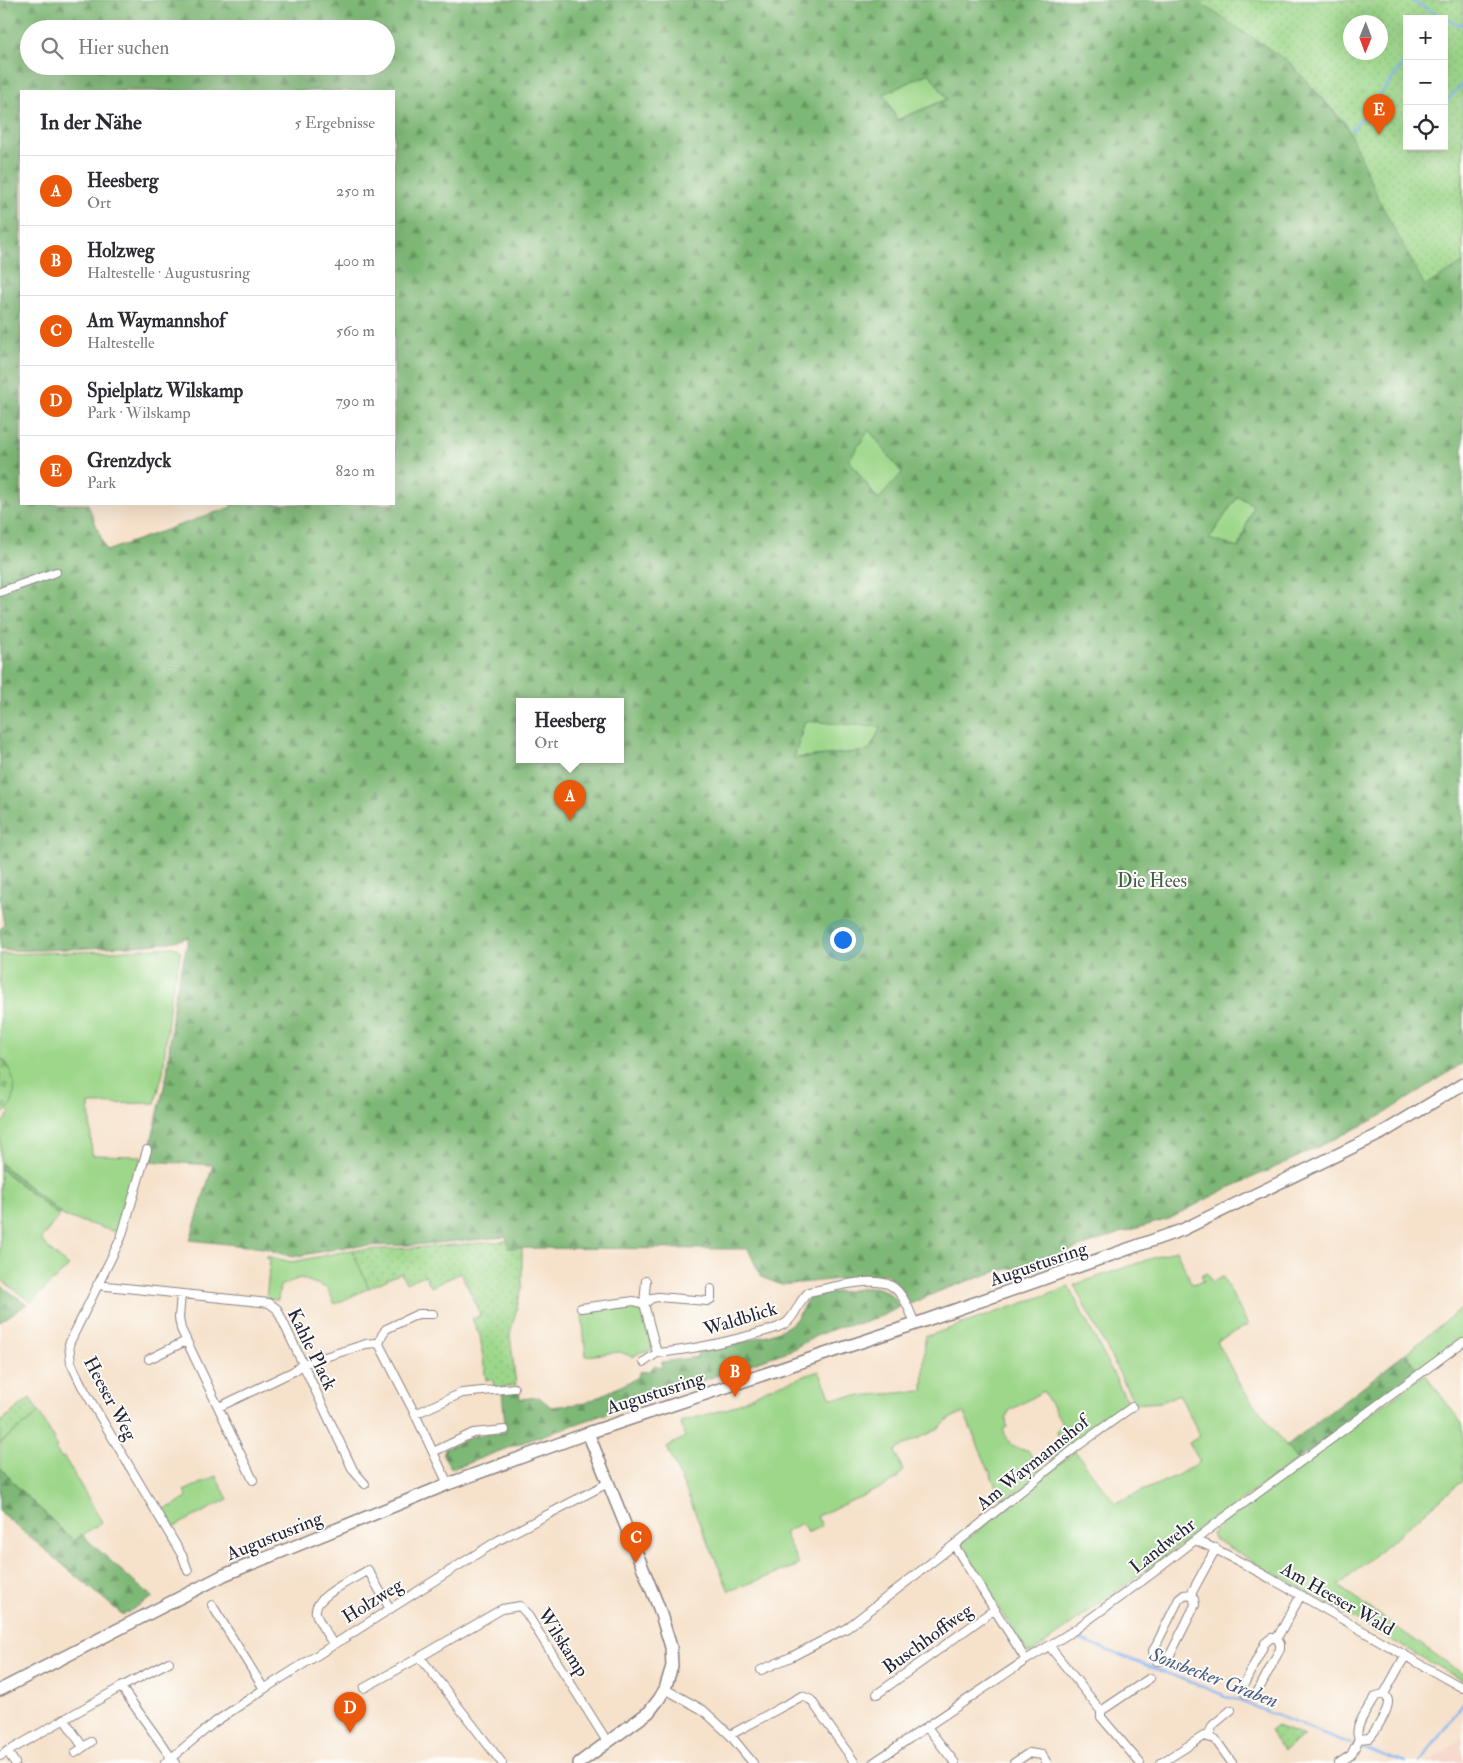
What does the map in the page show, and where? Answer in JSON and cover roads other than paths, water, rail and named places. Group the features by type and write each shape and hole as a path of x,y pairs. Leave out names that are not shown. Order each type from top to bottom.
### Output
{"main road":[{"name":"Augustusring","path":"0,1690 224,1575 448,1484 588,1433 915,1324 1182,1230 1382,1134 1463,1084"},
{"path":"579,1763 649,1712 664,1689 672,1666 671,1647 666,1628 588,1433"}],"street":[{"path":"0,592 56,572"},
{"name":"Heeser Weg","path":"147,1150 121,1238 69,1344 71,1363 82,1386 183,1557 188,1571"},
{"name":"Waldblick","path":"644,1362 657,1353 715,1345 772,1329 787,1323 796,1312 803,1296 809,1292 874,1281 890,1285 900,1293 915,1324"},
{"path":"646,1282 644,1304 657,1353"},
{"name":"Kahle Plack","path":"97,1285 269,1303 277,1309 353,1470 365,1484"},
{"name":"Waldblick","path":"581,1308 634,1301 644,1304 652,1298 658,1297 707,1301 711,1300 711,1289"},
{"path":"181,1294 179,1318 186,1341 253,1480"},
{"path":"433,1314 418,1314 386,1329 379,1344 448,1484"},
{"path":"149,1359 186,1341"},
{"name":"Landwehr","path":"873,1763 1026,1660 1050,1647 1463,1342"},
{"path":"219,1407 294,1371 303,1364 366,1344 379,1344"},
{"path":"415,1414 462,1393 514,1388"},
{"name":"Am Waymannshof","path":"761,1670 792,1657 847,1628 1078,1445 1132,1407"},
{"path":"433,1452 473,1433 505,1430"},
{"name":"Holzweg","path":"170,1761 215,1722 333,1644 499,1540 608,1483"},
{"name":"Am Heeser Wald","path":"1195,1540 1216,1548 1463,1688"},
{"path":"954,1545 1026,1660"},
{"path":"1191,1594 1216,1548"},
{"path":"333,1644 316,1612 317,1604 323,1597 368,1570 390,1608"},
{"path":"1191,1594 1195,1605 1179,1637 1168,1658 1162,1661 1157,1660 1154,1657 1154,1651 1179,1599 1184,1595 1191,1594"},
{"path":"1277,1638 1301,1595"},
{"path":"212,1605 264,1689"},
{"name":"Wilskamp","path":"364,1688 502,1609 520,1606 527,1614 608,1743"},
{"name":"Buschhoffweg","path":"877,1694 995,1609"},
{"path":"1271,1638 1277,1638 1280,1649 1258,1691 1254,1695 1246,1695 1243,1686 1265,1643 1271,1638"},
{"path":"1050,1647 1101,1711 1101,1717 1140,1763"},
{"path":"1339,1763 1350,1755 1359,1739 1357,1735 1358,1728 1376,1696 1384,1694 1405,1656"},
{"path":"420,1657 502,1763"},
{"path":"0,1756 121,1686 168,1662"},
{"path":"1101,1711 1150,1678"},
{"path":"121,1686 170,1761"},
{"path":"664,1689 702,1710 730,1735 753,1763"},
{"path":"1359,1739 1369,1738 1374,1732 1388,1704 1384,1694"},
{"path":"730,1735 802,1696 811,1700 855,1763"},
{"path":"1208,1736 1213,1725 1232,1710"},
{"path":"64,1720 82,1747"},
{"path":"928,1727 955,1763"},
{"path":"1162,1763 1200,1737 1208,1736 1219,1743 1232,1763"},
{"path":"75,1753 91,1742"},
{"path":"7,1751 15,1763"},
{"path":"1014,1763 1029,1752 1042,1755 1047,1763"}],"waterway":[{"path":"1410,0 1454,23 1463,25"},
{"path":"1352,130 1403,65"},
{"path":"1448,100 1463,83"},
{"name":"Sonsbecker Graben","path":"1070,1636 1351,1744"},
{"name":"Sonsbecker Graben","path":"1420,1763 1463,1703"},
{"name":"Sonsbecker Graben","path":"1360,1747 1405,1763"}],"place":[{"name":"Grenzdyck","path":"1379,135"},
{"name":"Heesberg","path":"570,821"},
{"name":"Holzweg","path":"735,1397"},
{"name":"Am Waymannshof","path":"636,1563"},
{"name":"Spielplatz Wilskamp","path":"350,1733"}],"park label":[{"name":"Die Hees","path":"1152,880"}]}
